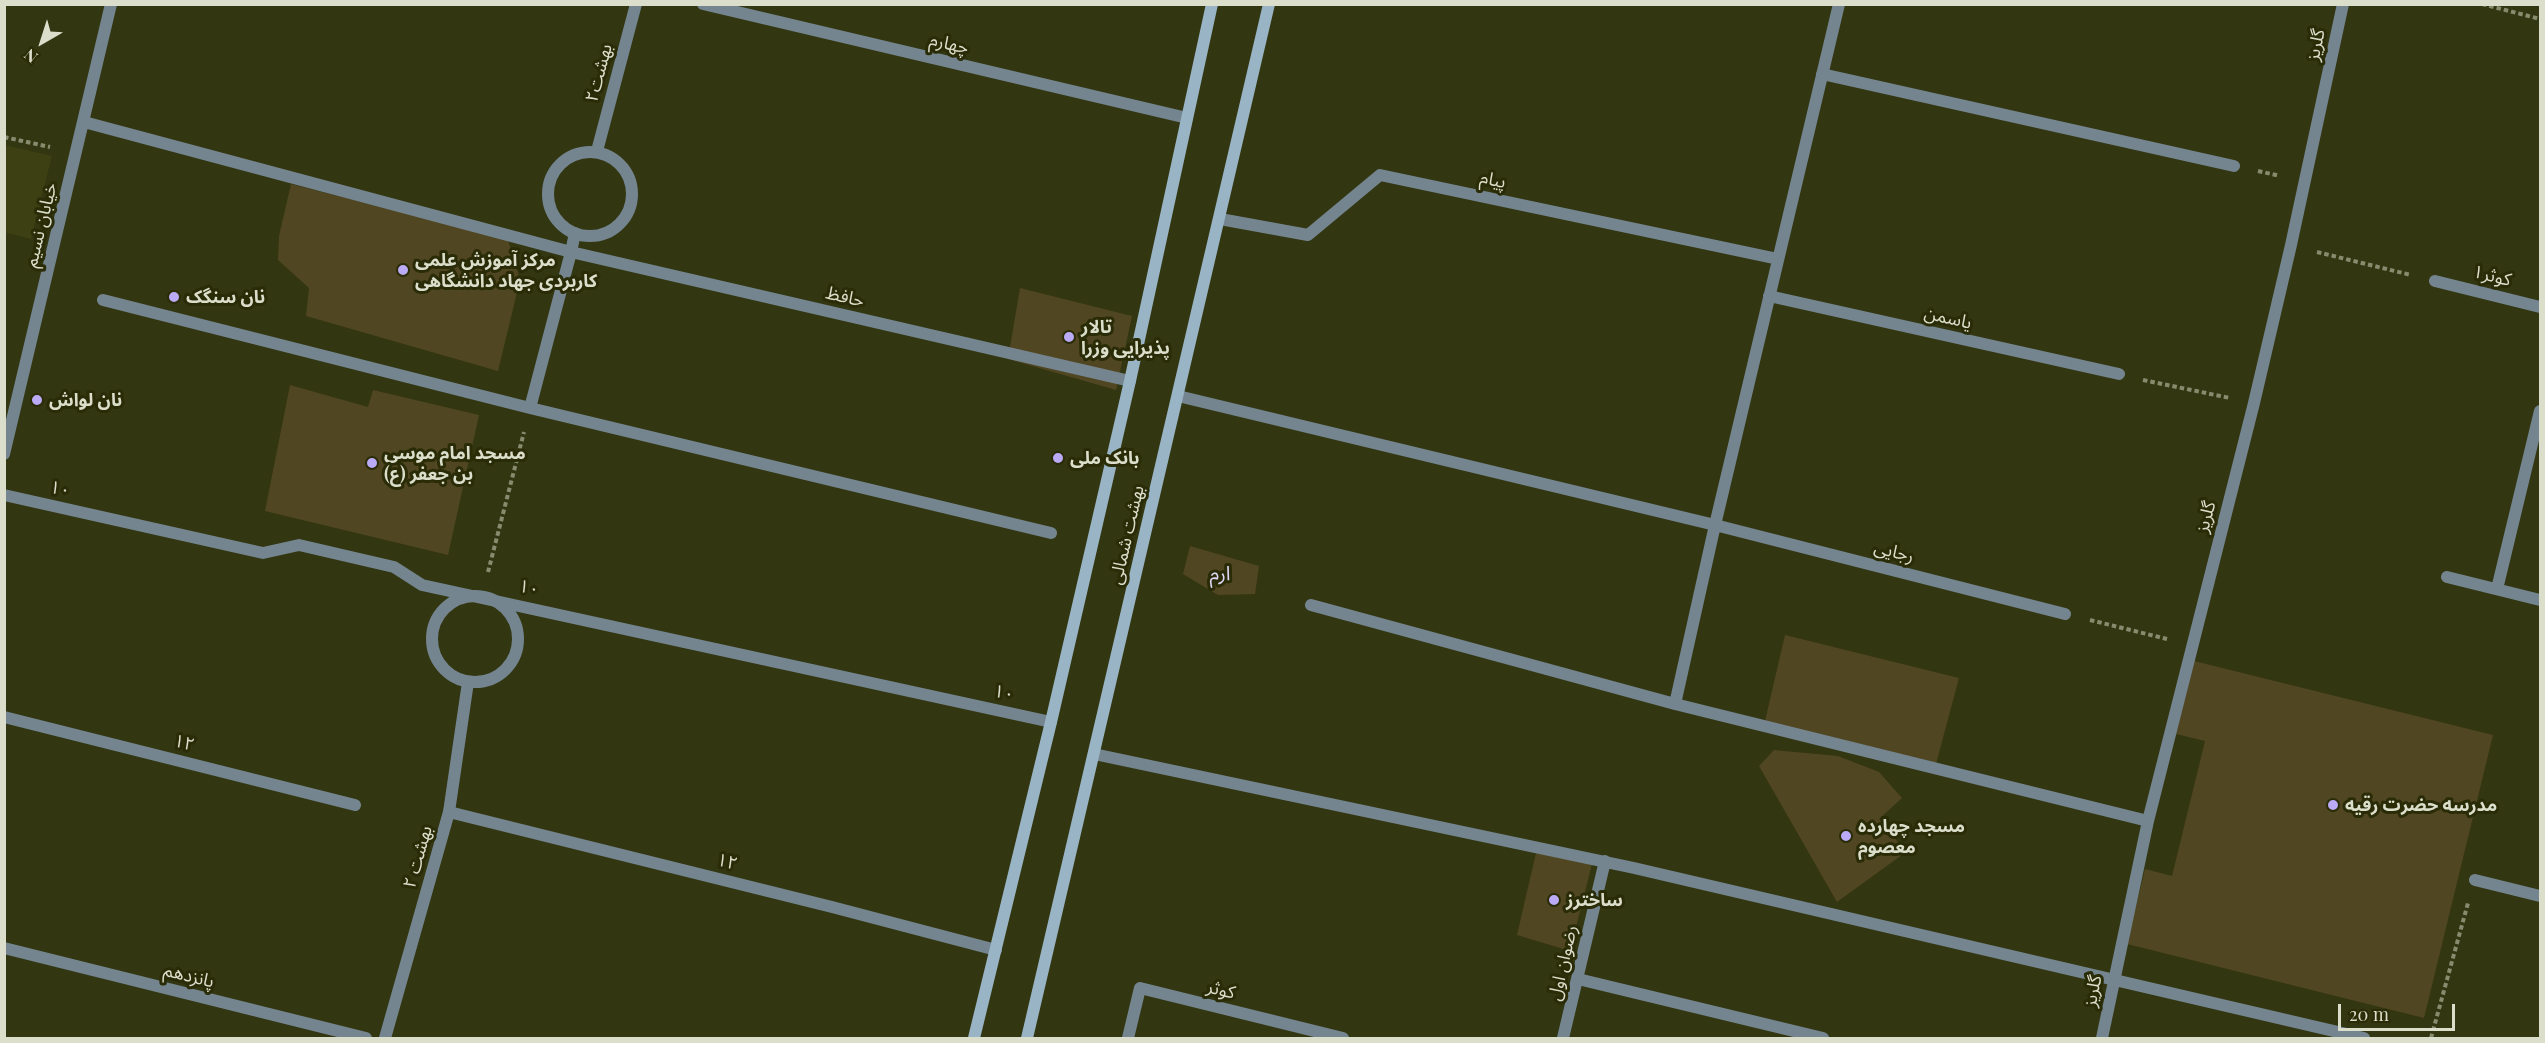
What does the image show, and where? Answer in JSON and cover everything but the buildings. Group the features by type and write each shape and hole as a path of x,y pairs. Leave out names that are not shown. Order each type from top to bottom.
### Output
{"main road":[{"name":"بهشت شمالی","path":"974,1038 1051,722 1130,381 1212,4"},
{"name":"بهشت شمالی","path":"1027,1038 1269,4"}],"street":[{"name":"خیابان نسیم","path":"4,454 111,4"},
{"name":"بهشت۲","path":"597,151 636,4"},
{"name":"چهارم","path":"703,4 1187,118"},
{"path":"1675,704 1714,525 1839,4"},
{"name":"گلریز","path":"2102,1038 2148,821 2254,403 2343,4"},
{"path":"1822,74 2234,166"},
{"name":"حافظ","path":"84,122 571,252 1130,381"},
{"path":"597,151 617,160 630,178 633,201 624,221 606,235 583,237 563,228 549,209 547,187 556,166 574,153 597,151"},
{"name":"پیام","path":"1220,219 1308,235 1380,175 1778,259"},
{"path":"531,408 575,233"},
{"name":"کوثر۱","path":"2435,281 2541,307"},
{"name":"یاسمن","path":"1769,296 2119,374"},
{"path":"104,300 531,408 1051,533"},
{"name":"رجایی","path":"1178,396 1714,525 2065,614"},
{"path":"2497,589 2541,411"},
{"name":"۱۰","path":"4,495 263,553 299,544 394,567 423,585 482,596 1051,722"},
{"path":"2447,577 2541,600"},
{"path":"482,596 506,608 518,633 518,646 514,659 506,670 482,682 468,682 454,677 442,667 435,655 431,640 434,625 441,612 453,602 466,597 482,596"},
{"path":"1311,604 1675,704 2148,821"},
{"name":"بهشت ۲","path":"385,1038 449,812 468,682"},
{"name":"۱۲","path":"4,717 355,805"},
{"path":"1094,754 1605,861 2364,1038"},
{"name":"۱۲","path":"449,812 996,950"},
{"name":"رضوان اول","path":"1563,1038 1605,861"},
{"path":"2475,880 2541,896"},
{"name":"پانزدهم","path":"4,948 366,1038"},
{"path":"1578,979 1822,1038"},
{"name":"کوثر","path":"1128,1038 1140,988 1343,1038"}],"path":[{"path":"2482,4 2541,19"},
{"path":"4,137 77,153"},
{"path":"2234,166 2304,181"},
{"path":"2291,245 2435,281"},
{"path":"2119,374 2254,403"},
{"path":"482,596 531,408"},
{"path":"2065,614 2191,645"},
{"path":"2431,1038 2475,880"}],"shaded area":[{"path":"5,145 52,156 31,239 7,233 5,244"}],"place":[{"name":"مرکز آموزش علمی کاربردی جهاد دانشگاهی","path":"403,270"},
{"name":"نان سنگک","path":"174,297"},
{"name":"تالار پذیرایی وزرا","path":"1069,337"},
{"name":"نان لواش","path":"37,400"},
{"name":"بانک ملی","path":"1058,458"},
{"name":"مسجد امام موسی بن جعفر (ع)","path":"372,463"},
{"name":"مدرسه حضرت رقیه","path":"2333,805"},
{"name":"مسجد چهارده معصوم","path":"1846,836"},
{"name":"ساخترز","path":"1554,900"}],"district":[{"name":"ارم","path":"1220,574"}]}
